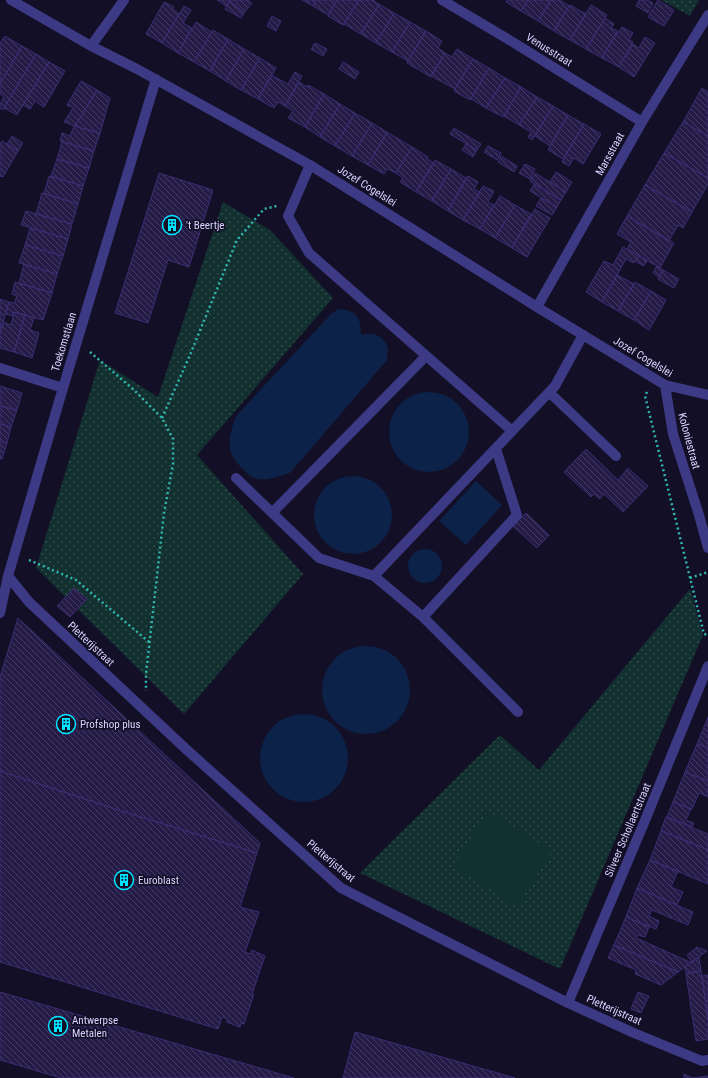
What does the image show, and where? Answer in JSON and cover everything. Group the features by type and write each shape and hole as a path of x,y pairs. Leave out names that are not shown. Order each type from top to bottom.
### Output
{"street":[{"name":"Jozef Cogelslei","path":"10,0 91,46 156,79 310,164 537,307 665,385 708,395"},
{"path":"91,46 124,0"},
{"name":"Venusstraat","path":"442,0 511,40 642,122"},
{"name":"Marsstraat","path":"537,307 642,122 708,15"},
{"name":"Toekomstlaan","path":"0,613 4,576 14,554 102,254 156,79"},
{"path":"310,164 288,216 309,253 512,431"},
{"path":"374,576 550,393 583,335"},
{"path":"272,513 426,356"},
{"path":"0,368 63,388"},
{"name":"Koloniestraat","path":"665,385 672,434 699,515 708,548"},
{"path":"550,393 616,456"},
{"path":"423,617 517,515 496,449"},
{"path":"236,478 320,558 374,576 423,617 518,712"},
{"name":"Pletterijstraat","path":"4,576 29,602 186,750 341,888 568,1003 634,1033 702,1061 708,1060"},
{"name":"Silveer Schollaertstraat","path":"568,1003 708,666"}],"path":[{"path":"162,418 190,355 237,240 264,209 294,201"},
{"path":"77,342 134,390 162,418 173,438 173,464 164,513 146,674 145,711"},
{"path":"655,379 645,396 704,634 708,635"},
{"path":"14,554 76,580 150,642"},
{"path":"690,578 708,572"}],"green space":[{"path":"661,0 699,0 690,16"},
{"path":"223,202 270,230 333,298 197,455 303,574 184,714 36,568 100,360 158,397"},
{"path":"690,589 703,635 560,969 360,873 500,735 539,770"},
{"path":"488,811 552,851 517,907 453,866"}],"water":[{"path":"338,309 350,311 357,316 360,323 361,335 374,334 384,341 388,349 387,360 290,473 267,479 258,479 253,477 238,464 231,451 231,431 237,415 331,314"},
{"path":"421,392 437,392 451,399 462,410 469,424 469,440 466,447 457,460 451,465 437,472 421,472 407,465 396,454 389,440 389,424 396,410 407,399"},
{"path":"345,476 361,476 375,482 386,493 392,507 392,523 386,537 375,548 361,554 345,554 331,548 320,537 314,523 314,507 320,493 331,482"},
{"path":"476,481 502,505 466,545 439,521"},
{"path":"428,549 435,551 440,556 442,566 440,576 435,581 422,583 415,581 410,576 408,563 410,556 415,551"},
{"path":"366,646 383,650 397,659 406,673 410,690 406,707 397,721 383,730 366,734 349,730 335,721 326,707 322,690 326,673 335,659 349,650"},
{"path":"304,714 321,717 329,721 341,733 345,741 348,758 345,775 341,783 329,795 321,799 304,802 287,799 279,795 267,783 263,775 260,758 263,741 267,733 279,721 287,717"}],"building":[{"path":"217,0 228,0 230,1 226,6"},
{"path":"228,0 248,0 252,3 244,13"},
{"path":"302,0 316,0 313,6"},
{"path":"316,0 337,0 328,15 313,6"},
{"path":"337,0 359,0 343,25 328,16"},
{"path":"359,0 373,0 379,4 361,34 344,24"},
{"path":"507,0 528,0 521,11 506,2"},
{"path":"528,0 551,0 538,21 521,11"},
{"path":"551,0 560,0 569,6 554,31 538,21"},
{"path":"639,0 647,0 653,3 648,13 636,6"},
{"path":"658,0 674,10 664,26 648,17"},
{"path":"230,1 244,13 241,18 225,9"},
{"path":"164,2 174,7 173,9 179,14 162,43 146,34"},
{"path":"379,4 394,13 376,43 361,34"},
{"path":"570,5 586,14 570,40 554,31"},
{"path":"591,5 607,15 586,49 570,40"},
{"path":"184,6 191,10 183,23 192,28 178,53 162,43"},
{"path":"394,13 410,22 392,52 376,43"},
{"path":"272,16 281,21 276,31 267,26"},
{"path":"605,18 614,24 611,28 618,31 602,58 586,49"},
{"path":"196,22 212,32 194,62 178,53"},
{"path":"410,22 426,31 408,61 392,52"},
{"path":"622,27 633,33 629,40 633,42 619,67 602,58 617,32 618,33"},
{"path":"213,30 228,39 210,71 194,62"},
{"path":"426,31 442,41 438,48 445,53 431,77 407,63"},
{"path":"5,36 22,46 0,84 0,43"},
{"path":"645,37 655,43 634,77 619,67 633,44 639,48"},
{"path":"228,39 244,49 226,81 210,71"},
{"path":"315,43 327,49 323,56 311,49"},
{"path":"22,46 36,54 3,110 0,108 0,104 4,97 0,94 0,84"},
{"path":"244,49 260,58 241,90 226,81"},
{"path":"457,49 473,59 455,89 431,76 445,53 452,57"},
{"path":"36,54 49,62 17,115 4,108"},
{"path":"260,58 276,68 258,99 241,90"},
{"path":"473,59 489,68 470,100 454,91"},
{"path":"49,62 65,71 44,107 35,101 30,109 23,105"},
{"path":"343,62 359,72 355,79 339,69"},
{"path":"489,68 505,78 486,108 471,99"},
{"path":"295,72 302,76 285,106 278,102 274,108 258,99 271,75 288,84"},
{"path":"505,78 521,87 503,117 486,108"},
{"path":"81,81 97,90 75,126 64,122 73,108 67,105"},
{"path":"299,82 324,94 305,127 288,118 293,111 285,106"},
{"path":"521,87 537,97 519,125 504,116"},
{"path":"702,88 708,92 708,136 683,122"},
{"path":"97,90 110,98 100,133 75,126"},
{"path":"324,94 340,104 320,137 305,127"},
{"path":"537,97 553,106 532,140 528,137 531,132 519,125"},
{"path":"340,104 355,113 335,146 320,137"},
{"path":"553,106 568,115 550,146 535,136"},
{"path":"355,113 372,123 352,156 335,146"},
{"path":"568,115 584,124 563,159 548,150"},
{"path":"683,122 708,136 708,178 664,153"},
{"path":"372,123 387,132 368,165 352,156"},
{"path":"584,124 601,134 583,164 574,158 569,166 562,162"},
{"path":"74,126 100,133 94,151 60,141 62,133 70,136"},
{"path":"454,128 481,144 477,150 450,134"},
{"path":"387,132 412,147 396,173 387,169 384,174 368,165"},
{"path":"12,136 23,143 18,151 7,144"},
{"path":"2,141 18,151 3,177 0,176 0,144"},
{"path":"62,142 94,151 89,168 57,159"},
{"path":"466,144 477,150 473,157 462,150"},
{"path":"488,146 501,153 497,160 484,152"},
{"path":"412,147 428,157 427,159 434,163 416,192 400,182 403,178 396,173"},
{"path":"664,153 708,178 708,184 692,212 645,185"},
{"path":"501,156 517,166 514,172 498,162"},
{"path":"57,159 89,168 83,186 51,176"},
{"path":"435,160 451,169 432,201 416,192"},
{"path":"525,164 535,169 530,179 519,173"},
{"path":"451,169 466,178 448,211 432,201"},
{"path":"556,172 572,182 566,192 550,182"},
{"name":"'t Beertje","path":"159,173 213,190 189,267 168,260 148,323 115,313"},
{"path":"535,173 566,192 561,200 530,181"},
{"path":"49,176 83,186 78,204 44,193"},
{"path":"468,176 478,182 474,189 480,192 463,220 448,211"},
{"path":"534,184 561,200 557,207 530,191"},
{"path":"645,185 692,212 683,228 678,225 669,241 627,216"},
{"path":"483,186 494,191 488,202 494,205 480,229 463,220"},
{"path":"42,193 78,204 72,224 36,214"},
{"path":"500,196 515,205 495,238 480,229"},
{"path":"541,198 557,207 552,215 536,206"},
{"path":"515,205 531,214 512,248 495,238"},
{"path":"535,209 550,218 527,257 512,248"},
{"path":"26,211 72,224 68,239 21,225"},
{"path":"627,216 674,243 660,268 627,249 631,242 617,234"},
{"path":"30,228 68,239 63,256 25,245"},
{"path":"25,245 63,256 57,274 19,263"},
{"path":"623,247 639,256 634,263 626,259 602,302 586,292 604,261 613,265"},
{"path":"639,256 647,261 644,266 635,261"},
{"path":"24,264 57,274 52,293 19,283"},
{"path":"657,266 663,270 659,277 653,273"},
{"path":"663,270 679,279 674,288 658,279"},
{"path":"617,275 634,284 618,311 602,302"},
{"path":"15,282 52,293 43,320 14,312 13,316 6,314 9,302 14,303 17,296 12,294"},
{"path":"635,282 651,291 634,320 618,311"},
{"path":"651,291 666,300 649,330 634,320"},
{"path":"0,299 9,302 0,333"},
{"path":"14,312 25,315 14,352 0,348 0,333 3,322 11,325"},
{"path":"25,315 34,318 30,330 39,333 32,358 14,352"},
{"path":"0,386 22,393 17,410 0,406"},
{"path":"0,406 17,410 11,427 0,424"},
{"path":"0,424 11,427 7,443 0,441"},
{"path":"0,441 7,443 2,459 0,459"},
{"path":"586,449 618,480 628,468 648,486 623,512 604,494 600,499 594,494 591,497 564,472"},
{"path":"526,513 549,535 537,548 513,526"},
{"path":"74,588 87,599 70,617 57,606"},
{"name":"Profshop plus","path":"18,618 260,843 257,853 0,771 0,677"},
{"path":"708,717 708,748 697,744"},
{"path":"697,744 708,748 708,781 685,772"},
{"name":"Euroblast","path":"0,771 257,853 240,907 259,912 245,952 251,954 252,950 265,956 252,994 254,994 244,1024 241,1023 240,1027 226,1022 228,1019 222,1017 218,1029 0,962"},
{"path":"685,772 708,781 708,797 699,793 692,809 673,802"},
{"path":"673,802 691,809 686,820 694,823 692,827 667,817"},
{"path":"666,817 708,834 708,850 661,830"},
{"path":"661,831 708,850 708,884 650,860"},
{"path":"650,860 678,871 671,887 683,892 677,905 637,888"},
{"path":"637,888 693,912 688,925 652,910 649,916 659,921 656,929 626,917"},
{"path":"626,917 649,927 645,937 638,935 636,938 692,962 678,972 614,945"},
{"path":"614,945 678,972 661,985 635,974 636,970 608,958"},
{"path":"697,947 707,951 692,962 687,955"},
{"path":"699,957 701,971 686,973 685,967"},
{"path":"701,971 708,1020 708,1039 696,1041 686,974"},
{"path":"708,975 708,1020 702,976"},
{"name":"Antwerpse Metalen","path":"0,992 294,1078 61,1078 0,1060"},
{"path":"638,992 649,996 641,1013 631,1009"},
{"path":"355,1032 515,1078 343,1078"},
{"path":"684,1074 692,1078 684,1078"},
{"path":"708,1076 708,1078 692,1078"}],"place":[{"name":"'t Beertje","path":"172,225"},
{"name":"Profshop plus","path":"66,724"},
{"name":"Euroblast","path":"124,880"},
{"name":"Antwerpse Metalen","path":"58,1026"}]}
